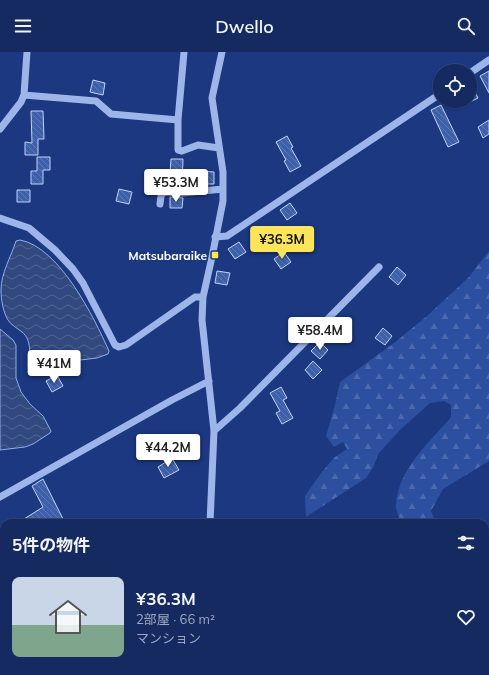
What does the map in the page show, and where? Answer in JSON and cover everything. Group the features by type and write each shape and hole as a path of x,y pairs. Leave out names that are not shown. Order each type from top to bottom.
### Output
{"street":[{"path":"0,130 21,102 24,95 27,52"},
{"path":"184,52 178,120 178,150 182,151 198,145 219,148"},
{"path":"210,519 214,431 210,381 202,320 203,297 224,189 223,172 212,98 222,52"},
{"path":"477,68 489,60"},
{"path":"24,95 96,101 111,114 178,120"},
{"path":"215,237 227,236 433,99"},
{"path":"160,204 161,196 164,192 182,193 224,189"},
{"path":"0,218 29,228 73,269 83,283 115,345 120,348 195,297 203,297"},
{"path":"214,431 240,408 379,268"},
{"path":"1,495 172,400 210,381"}],"green space":[{"path":"489,251 489,461 443,489 431,511 434,519 400,519 396,507 398,492 408,468 424,447 451,417 451,405 444,401 430,403 400,430 378,454 374,466 366,478 306,517 305,496 321,473 335,457 347,449 343,442 334,447 326,436 340,382 394,343 427,316 468,278"}],"water":[{"path":"20,240 34,245 48,256 74,285 94,320 109,351 108,354 97,358 64,364 53,362 30,369 28,366 30,353 29,343 25,335 12,325 6,317 1,297 1,284 4,271 16,241"},
{"path":"0,329 13,340 16,345 16,378 21,392 30,404 43,416 51,431 33,444 25,447 0,450"}],"building":[{"path":"489,71 489,93 480,76"},
{"path":"93,80 105,83 103,95 90,92"},
{"path":"435,108 442,108 459,142 448,147 431,110"},
{"path":"31,111 43,111 44,139 38,139 38,155 25,155 25,142 32,143"},
{"path":"489,120 489,134 483,138 478,127"},
{"path":"287,136 293,147 291,148 301,166 290,172 284,161 286,160 276,142"},
{"path":"37,157 50,157 50,170 43,170 43,184 31,184 31,171 37,171"},
{"path":"171,159 183,159 182,188 169,187"},
{"path":"201,171 214,172 214,184 201,184"},
{"path":"119,189 132,192 129,204 116,201"},
{"path":"17,190 30,190 30,202 17,202"},
{"path":"170,197 183,198 182,208 170,208"},
{"path":"290,203 297,213 287,220 280,210"},
{"path":"239,242 246,252 235,259 228,249"},
{"path":"284,252 291,262 281,269 274,259"},
{"path":"397,267 406,275 398,285 389,277"},
{"path":"217,271 230,273 227,285 215,283"},
{"path":"383,328 392,336 385,345 375,338"},
{"path":"320,342 328,350 320,359 311,351"},
{"path":"313,361 322,370 313,379 305,370"},
{"path":"57,375 63,386 52,392 46,381"},
{"path":"281,387 287,398 283,400 293,418 282,424 276,413 280,411 270,393"},
{"path":"184,438 190,449 179,455 173,444"},
{"path":"158,439 165,450 154,456 148,445"},
{"path":"172,458 179,470 164,478 158,467"},
{"path":"43,479 63,519 24,519 43,507 32,486"}],"place":[{"name":"Matsubaraike","path":"215,255"}]}
